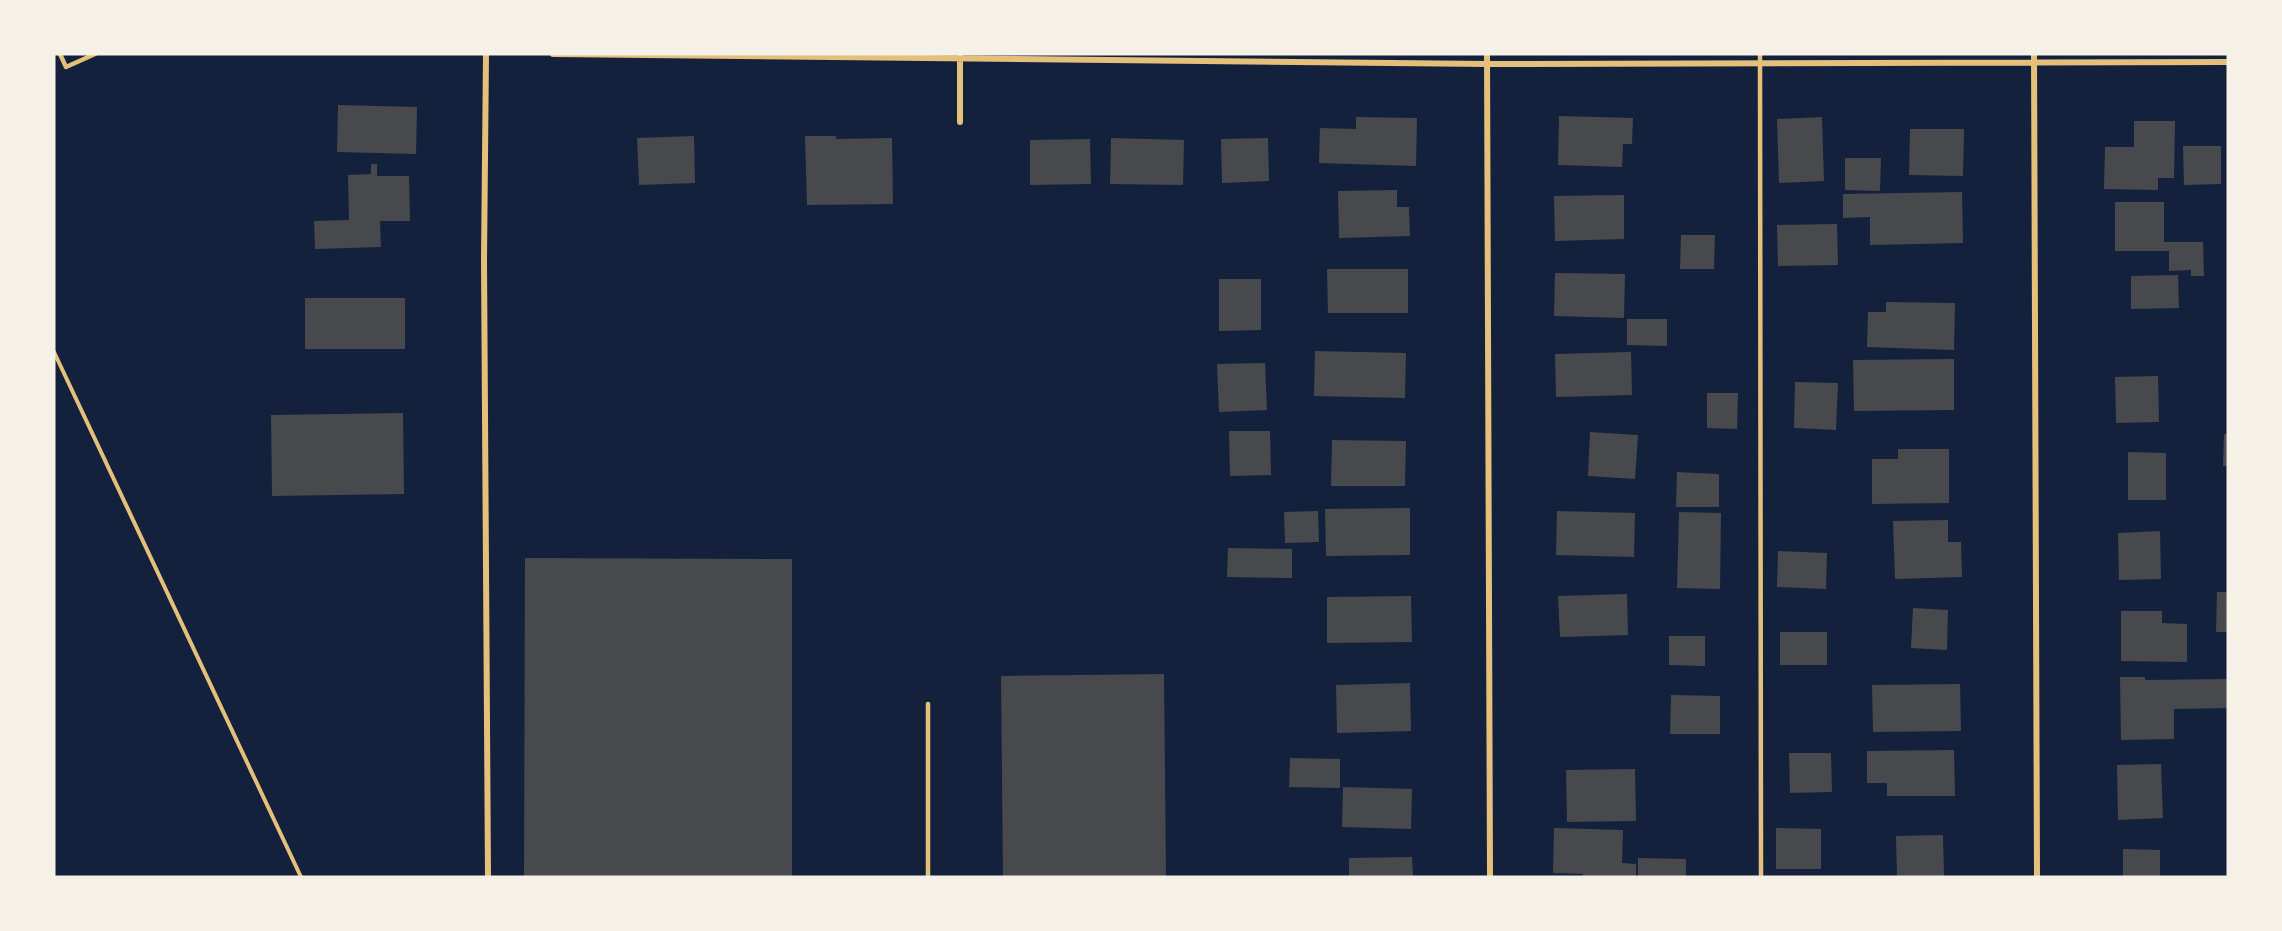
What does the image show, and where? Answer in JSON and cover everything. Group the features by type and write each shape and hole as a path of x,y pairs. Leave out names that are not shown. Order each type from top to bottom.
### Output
{"street":[{"path":"486,54 484,260 488,877"},
{"path":"553,54 960,56 1488,64 2228,62"},
{"path":"1488,54 1490,877"},
{"path":"2034,54 2037,877"},
{"path":"960,56 960,122"}],"lane":[{"path":"60,54 66,67 95,54"},
{"path":"1760,54 1761,877"},
{"path":"928,705 928,877"}],"path":[{"path":"54,351 301,877"}],"building":[{"path":"338,105 417,107 416,154 337,152"},
{"path":"1559,116 1633,118 1632,144 1623,144 1622,167 1558,165"},
{"path":"1356,117 1417,118 1416,166 1319,163 1320,128 1356,129"},
{"path":"1822,117 1824,181 1779,183 1777,119"},
{"path":"2134,121 2175,121 2174,178 2158,178 2158,190 2104,189 2105,147 2134,147"},
{"path":"1910,129 1964,129 1963,176 1909,175"},
{"path":"694,136 695,183 639,185 637,138"},
{"path":"805,136 836,136 836,139 892,138 893,204 807,205"},
{"path":"1111,138 1184,140 1183,185 1110,184"},
{"path":"1268,138 1269,181 1222,183 1221,139"},
{"path":"1090,139 1091,184 1030,185 1030,140"},
{"path":"2183,146 2221,146 2221,184 2184,185"},
{"path":"1845,158 1881,158 1880,191 1845,190"},
{"path":"371,164 377,164 377,176 409,176 410,221 380,221 381,247 315,249 314,221 349,220 348,175 371,174"},
{"path":"1397,190 1397,207 1409,207 1410,236 1339,238 1338,191"},
{"path":"1962,192 1963,243 1870,245 1870,217 1843,218 1843,194"},
{"path":"1624,195 1624,239 1555,241 1554,196"},
{"path":"2115,202 2164,202 2164,242 2203,242 2204,276 2191,276 2191,270 2169,271 2169,251 2115,251"},
{"path":"1837,224 1838,265 1778,266 1777,225"},
{"path":"1681,235 1715,235 1714,269 1680,269"},
{"path":"1327,269 1408,269 1408,313 1328,313"},
{"path":"1555,273 1625,274 1624,318 1554,316"},
{"path":"2178,275 2179,308 2131,309 2131,276"},
{"path":"1219,279 1261,279 1261,330 1219,331"},
{"path":"305,298 405,298 405,349 305,349"},
{"path":"1886,302 1955,303 1954,350 1867,347 1868,312 1886,312"},
{"path":"1627,319 1667,319 1667,346 1627,345"},
{"path":"1315,351 1406,353 1405,398 1314,396"},
{"path":"1631,352 1632,395 1556,397 1555,354"},
{"path":"1954,359 1954,410 1854,411 1853,360"},
{"path":"1265,363 1267,410 1219,412 1217,364"},
{"path":"2158,376 2159,422 2116,423 2115,377"},
{"path":"1795,382 1838,383 1836,430 1794,428"},
{"path":"1707,393 1738,393 1737,429 1707,428"},
{"path":"403,413 404,494 272,496 271,415"},
{"path":"1229,431 1270,431 1271,475 1230,476"},
{"path":"1590,432 1638,435 1635,479 1588,476"},
{"path":"2224,434 2228,434 2228,466 2223,466"},
{"path":"1332,440 1406,441 1405,486 1331,486"},
{"path":"1898,449 1949,449 1949,503 1872,504 1872,459 1898,459"},
{"path":"2128,452 2166,453 2166,500 2128,500"},
{"path":"1677,472 1719,474 1719,507 1676,507"},
{"path":"1410,508 1410,555 1326,556 1325,509"},
{"path":"1318,511 1319,542 1285,543 1284,512"},
{"path":"1557,511 1635,513 1634,557 1556,555"},
{"path":"1679,512 1721,513 1720,589 1677,588"},
{"path":"1948,520 1948,542 1961,542 1962,577 1895,579 1893,521"},
{"path":"2160,531 2161,579 2119,580 2118,533"},
{"path":"1228,548 1292,549 1292,578 1227,577"},
{"path":"1778,551 1827,553 1826,589 1777,587"},
{"path":"525,558 792,559 792,877 524,877"},
{"path":"2217,592 2228,592 2228,632 2216,632"},
{"path":"1627,594 1628,635 1560,637 1558,596"},
{"path":"1411,596 1412,642 1327,643 1327,597"},
{"path":"1913,608 1948,610 1947,650 1911,648"},
{"path":"2121,611 2162,611 2162,623 2187,624 2187,662 2121,661"},
{"path":"1780,632 1827,632 1827,665 1780,665"},
{"path":"1669,636 1705,636 1705,666 1669,665"},
{"path":"1164,674 1166,877 1003,877 1001,676"},
{"path":"2120,677 2145,677 2145,680 2228,679 2228,708 2174,709 2174,739 2121,740"},
{"path":"1410,683 1411,731 1337,733 1336,685"},
{"path":"1960,684 1961,731 1873,732 1872,685"},
{"path":"1671,695 1720,696 1720,734 1670,734"},
{"path":"1954,750 1955,796 1887,796 1887,783 1867,783 1867,751"},
{"path":"1789,753 1831,753 1832,792 1790,793"},
{"path":"1290,758 1340,759 1340,788 1289,787"},
{"path":"2161,764 2163,818 2118,820 2117,765"},
{"path":"1635,769 1636,821 1567,822 1566,770"},
{"path":"1343,787 1412,789 1411,829 1342,827"},
{"path":"1554,828 1623,830 1622,863 1636,864 1636,877 1583,877 1583,874 1553,873"},
{"path":"1776,828 1821,829 1821,869 1776,869"},
{"path":"1943,835 1944,877 1897,877 1896,836"},
{"path":"2123,849 2160,850 2160,877 2123,877"},
{"path":"1412,857 1413,877 1349,877 1349,858"},
{"path":"1638,858 1686,859 1686,877 1638,877"}]}
